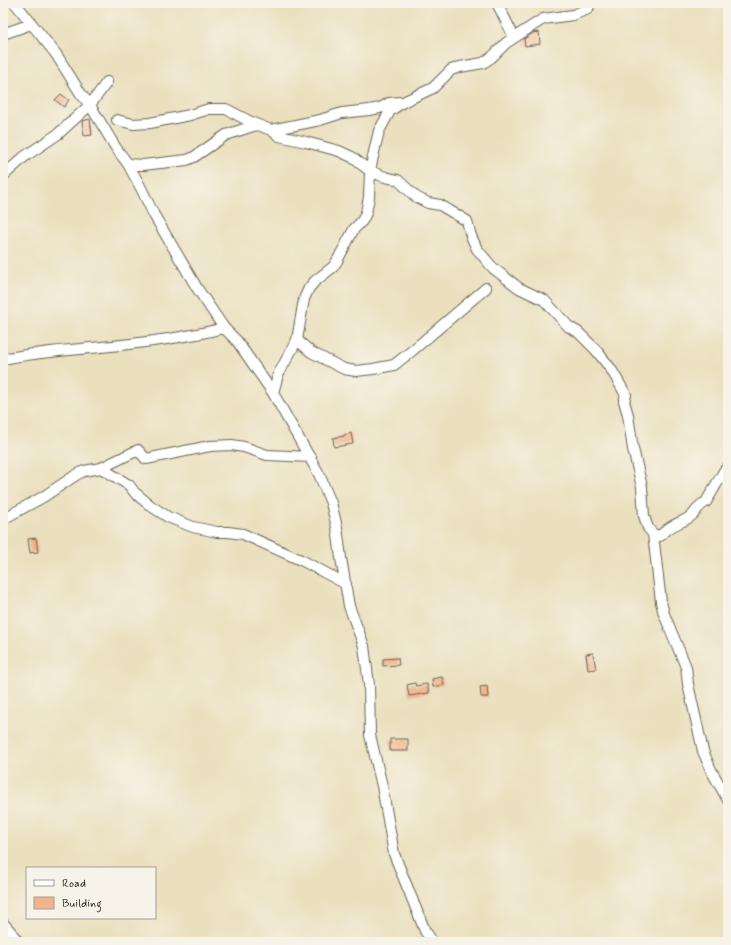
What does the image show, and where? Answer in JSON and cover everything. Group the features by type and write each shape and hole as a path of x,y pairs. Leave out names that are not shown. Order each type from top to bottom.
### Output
{"street":[{"path":"15,3 56,54 81,94 90,105 116,148 128,164 154,215 197,288 224,328 238,341 272,392 311,457 319,474 331,503 337,527 349,606 364,646 369,685 370,735 382,786 394,854 425,931 433,942"},
{"path":"497,3 514,37"},
{"path":"272,392 283,365 297,340 304,299 309,288 314,281 333,267 354,229 362,221 366,213 369,197 370,171 379,131 390,111 403,102 433,88 451,70 483,63 492,57 501,46 543,19 581,13 588,9 590,3"},
{"path":"3,34 31,24"},
{"path":"3,176 24,156 58,134 90,105 107,82"},
{"path":"271,130 320,120 342,113 380,108 389,103 403,102"},
{"path":"117,120 133,124 150,123 190,115 209,109 226,109 271,130 279,136 338,151 352,157 370,171 398,180 416,197 428,203 440,205 467,221 471,236 477,249 493,268 519,288 544,300 569,327 578,332 596,350 611,369 626,395 624,401 642,488 644,516 648,528 653,534 661,602 664,614 686,667 688,684 703,752 728,800"},
{"path":"128,164 143,165 187,160 194,157 226,135 250,126 258,125"},
{"path":"297,340 311,352 344,369 356,371 374,369 394,364 413,350 486,288"},
{"path":"3,358 200,334 224,328"},
{"path":"3,519 43,497 84,470 101,468 138,450 146,459 210,446 232,445 244,447 267,455 311,457"},
{"path":"653,534 660,536 672,525 692,517 700,504 706,502 728,467"},
{"path":"101,468 129,485 135,493 168,517 193,527 217,532 243,534 303,561 346,584"},
{"path":"3,923 12,932 18,942"}],"building":[{"path":"539,32 540,44 525,46 524,39 533,33"},
{"path":"61,94 69,100 64,107 55,100"},
{"path":"90,119 92,135 84,136 82,121"},
{"path":"351,433 353,444 334,447 333,438"},
{"path":"36,538 38,552 30,553 28,539"},
{"path":"593,653 596,669 588,670 586,654"},
{"path":"398,658 399,665 383,666 383,659"},
{"path":"442,677 444,685 433,687 432,679"},
{"path":"415,683 416,686 427,684 429,693 409,696 407,685"},
{"path":"487,686 488,697 481,697 480,687"},
{"path":"390,739 408,739 408,751 390,751"}]}
